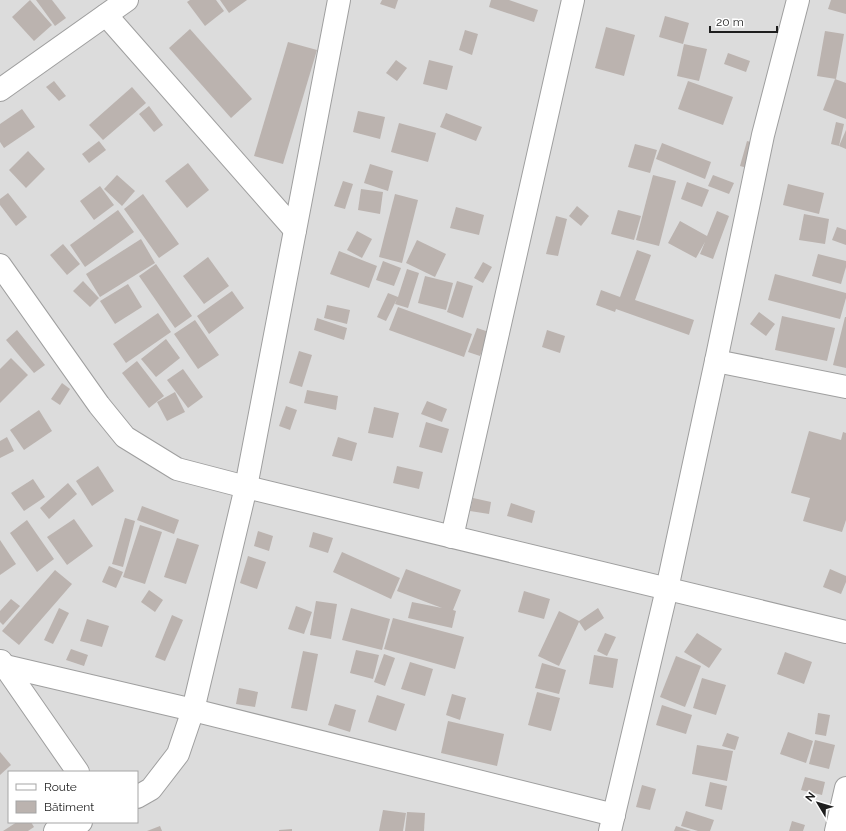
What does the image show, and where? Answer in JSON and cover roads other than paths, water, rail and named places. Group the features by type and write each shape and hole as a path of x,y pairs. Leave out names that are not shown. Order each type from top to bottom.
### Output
{"street":[{"path":"0,90 127,0"},
{"path":"138,796 151,789 178,754 193,710 246,487 339,0"},
{"path":"452,537 573,0"},
{"path":"2,662 193,710 612,823 667,589 763,135 798,0"},
{"path":"106,16 295,230"},
{"path":"0,265 99,405 126,437 177,469 846,632"},
{"path":"716,361 846,387"},
{"path":"2,662 77,771"},
{"path":"836,831 846,788"},
{"path":"55,831 78,823"}]}
